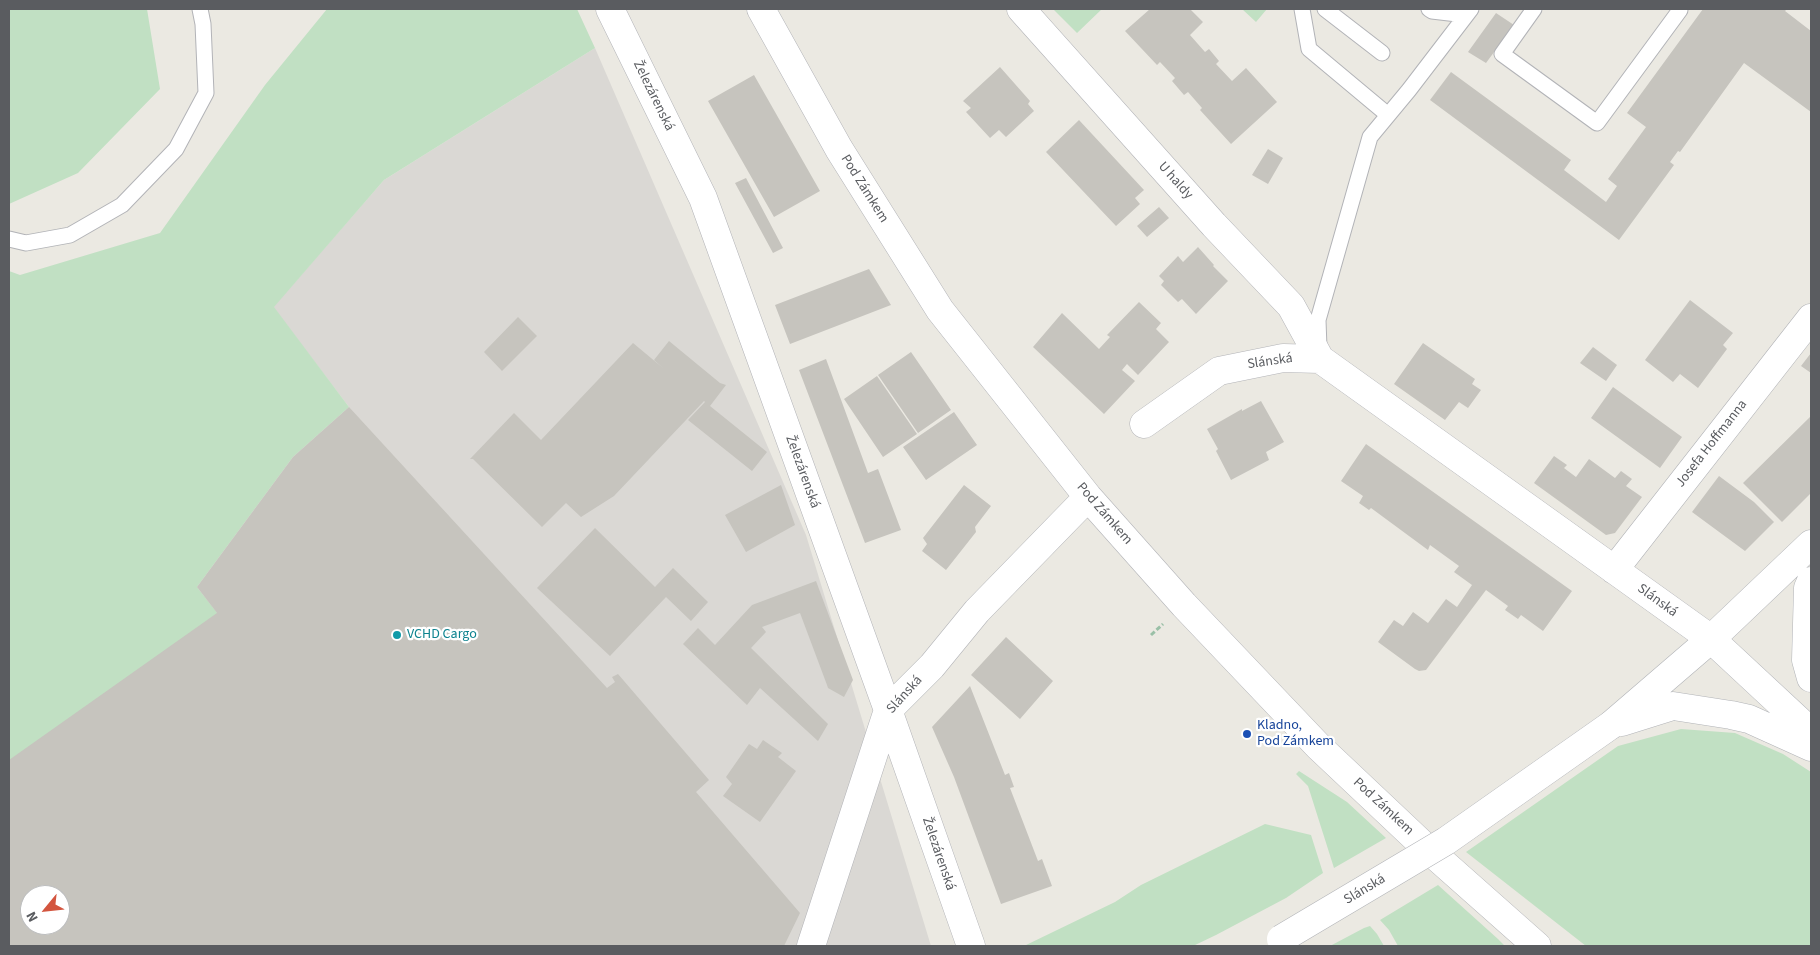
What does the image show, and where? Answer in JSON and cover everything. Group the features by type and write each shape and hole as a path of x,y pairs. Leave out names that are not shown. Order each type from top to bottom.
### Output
{"street":[{"name":"Železárenská","path":"610,9 703,198 971,946"},
{"name":"Pod Zámkem","path":"761,9 839,149 940,310 1088,497 1184,605 1319,747 1423,845 1537,946"},
{"name":"U haldy","path":"1021,9 1214,225 1291,306 1320,359"},
{"name":"Josefa Hoffmanna","path":"1614,570 1811,318"},
{"name":"Slánská","path":"1144,424 1219,371 1283,358 1320,359 1711,639 1610,726 1446,841 1274,943"},
{"name":"Slánská","path":"811,946 888,710 932,666 977,611 1088,497"},
{"path":"1811,544 1711,639 1811,732"},
{"path":"1811,581 1808,588 1806,660 1811,678"},
{"path":"1610,726 1673,706 1749,719 1811,747"}],"lane":[{"path":"9,239 26,243 70,235 122,206 176,149 206,93 203,24 200,9"},
{"path":"1302,9 1309,49 1388,116"},
{"path":"1325,9 1382,53"},
{"path":"1429,9 1468,12"},
{"path":"1531,10 1502,54 1597,124 1680,10 1678,9"},
{"path":"1320,359 1318,320 1370,137 1468,12"}],"shaded area":[{"path":"595,48 806,535 931,946 478,946 197,587 293,457 349,407 273,307 384,180"}],"green space":[{"path":"9,9 147,9 160,89 78,173 9,204"},
{"path":"327,9 577,9 595,48 384,180 274,307 349,407 293,457 197,587 478,946 9,946 9,271 20,275 160,233 265,85"},
{"path":"1053,9 1102,9 1077,33"},
{"path":"1242,9 1267,9 1256,22"},
{"path":"1681,729 1735,733 1783,754 1811,772 1811,946 1586,946 1466,852 1618,746"},
{"path":"1299,771 1347,802 1386,838 1334,868 1308,786 1296,774"},
{"path":"1265,824 1311,835 1323,873 1286,898 1216,935 1193,946 1024,946 1115,902 1141,885"},
{"path":"1438,885 1505,946 1398,946 1389,930 1380,920"},
{"path":"1370,926 1384,946 1330,946 1364,928"}],"building":[{"path":"1150,9 1190,9 1203,22 1190,35 1205,52 1209,49 1219,61 1216,64 1232,81 1246,68 1277,102 1231,144 1200,110 1202,108 1188,92 1184,95 1172,81 1175,78 1160,62 1157,65 1125,31"},
{"path":"1703,9 1787,9 1785,11 1811,31 1811,112 1744,63 1680,152 1678,151 1670,162 1674,165 1619,240 1430,100 1451,72 1571,160 1564,170 1606,202 1617,186 1608,179 1646,127 1627,113"},
{"path":"1496,13 1514,25 1486,63 1468,52"},
{"path":"1000,67 1030,101 1028,104 1034,111 1006,137 999,130 990,138 966,112 971,108 963,101"},
{"path":"754,75 820,191 774,217 708,101"},
{"path":"1079,120 1144,190 1135,198 1140,204 1116,226 1046,152"},
{"path":"1268,149 1283,158 1268,184 1252,175"},
{"path":"746,178 783,248 773,253 735,183"},
{"path":"1159,207 1169,218 1147,237 1137,226"},
{"path":"1198,247 1228,281 1196,314 1182,299 1178,302 1161,285 1164,281 1159,276 1178,256 1183,262"},
{"path":"869,269 891,305 790,344 775,305"},
{"path":"1690,300 1733,333 1723,345 1727,349 1698,388 1680,374 1673,382 1645,360"},
{"path":"1139,302 1161,323 1156,329 1169,342 1138,375 1127,364 1122,370 1135,381 1104,414 1033,347 1062,313 1099,349 1110,337 1107,335"},
{"path":"518,317 537,336 502,371 484,352"},
{"path":"669,341 720,383 726,385 710,406 767,452 752,471 688,420 704,401 614,496 581,517 566,503 542,527 473,459 470,459 514,413 541,440 633,343 663,368 654,360"},
{"path":"1423,343 1475,379 1472,384 1481,390 1468,408 1459,402 1445,420 1394,384"},
{"path":"1593,347 1617,365 1606,381 1580,363"},
{"path":"911,352 951,410 918,433 878,375"},
{"path":"1811,353 1811,373 1801,366"},
{"path":"826,359 868,473 878,469 901,530 865,543 799,370"},
{"path":"877,376 917,434 883,457 844,399"},
{"path":"1613,387 1682,437 1660,468 1591,418"},
{"path":"1261,401 1284,442 1266,452 1269,460 1231,480 1207,429 1242,409 1242,411"},
{"name":"VCHD Cargo","path":"349,407 607,688 615,682 612,677 618,674 709,780 696,792 800,913 784,946 9,946 9,760 217,613 197,587 293,457"},
{"path":"954,412 977,445 926,480 903,447"},
{"path":"1811,416 1811,493 1782,522 1743,483"},
{"path":"1366,444 1572,591 1543,631 1521,615 1518,619 1505,610 1508,606 1486,590 1426,670 1419,671 1415,669 1378,642 1394,620 1403,626 1413,612 1428,623 1446,599 1457,607 1472,585 1454,572 1459,566 1430,545 1428,550 1371,508 1369,510 1359,503 1363,496 1341,481"},
{"path":"1554,456 1567,465 1564,468 1576,477 1589,459 1615,478 1621,471 1632,479 1626,486 1642,497 1615,533 1606,535 1534,483"},
{"path":"1719,476 1754,502 1774,522 1745,551 1692,512"},
{"path":"781,485 795,525 746,552 725,515"},
{"path":"964,485 991,506 975,527 976,532 946,570 922,551 927,544 923,538"},
{"path":"595,528 655,587 673,568 708,602 691,621 666,597 610,656 537,588"},
{"path":"816,581 853,680 844,697 828,688 800,613 762,627 766,632 751,648 828,724 818,741 760,688 747,705 683,644 698,628 715,645 752,605"},
{"path":"1006,637 1053,681 1020,719 971,675"},
{"path":"970,686 1005,775 1009,773 1014,787 1010,788 1038,861 1042,859 1052,886 1001,904 954,777 932,727"},
{"path":"763,740 782,753 778,757 796,771 760,822 723,796 732,784 726,777 749,744 757,749"}],"place":[{"name":"VCHD Cargo","path":"397,635"},
{"name":"Kladno, Pod Zámkem","path":"1247,734"}]}
